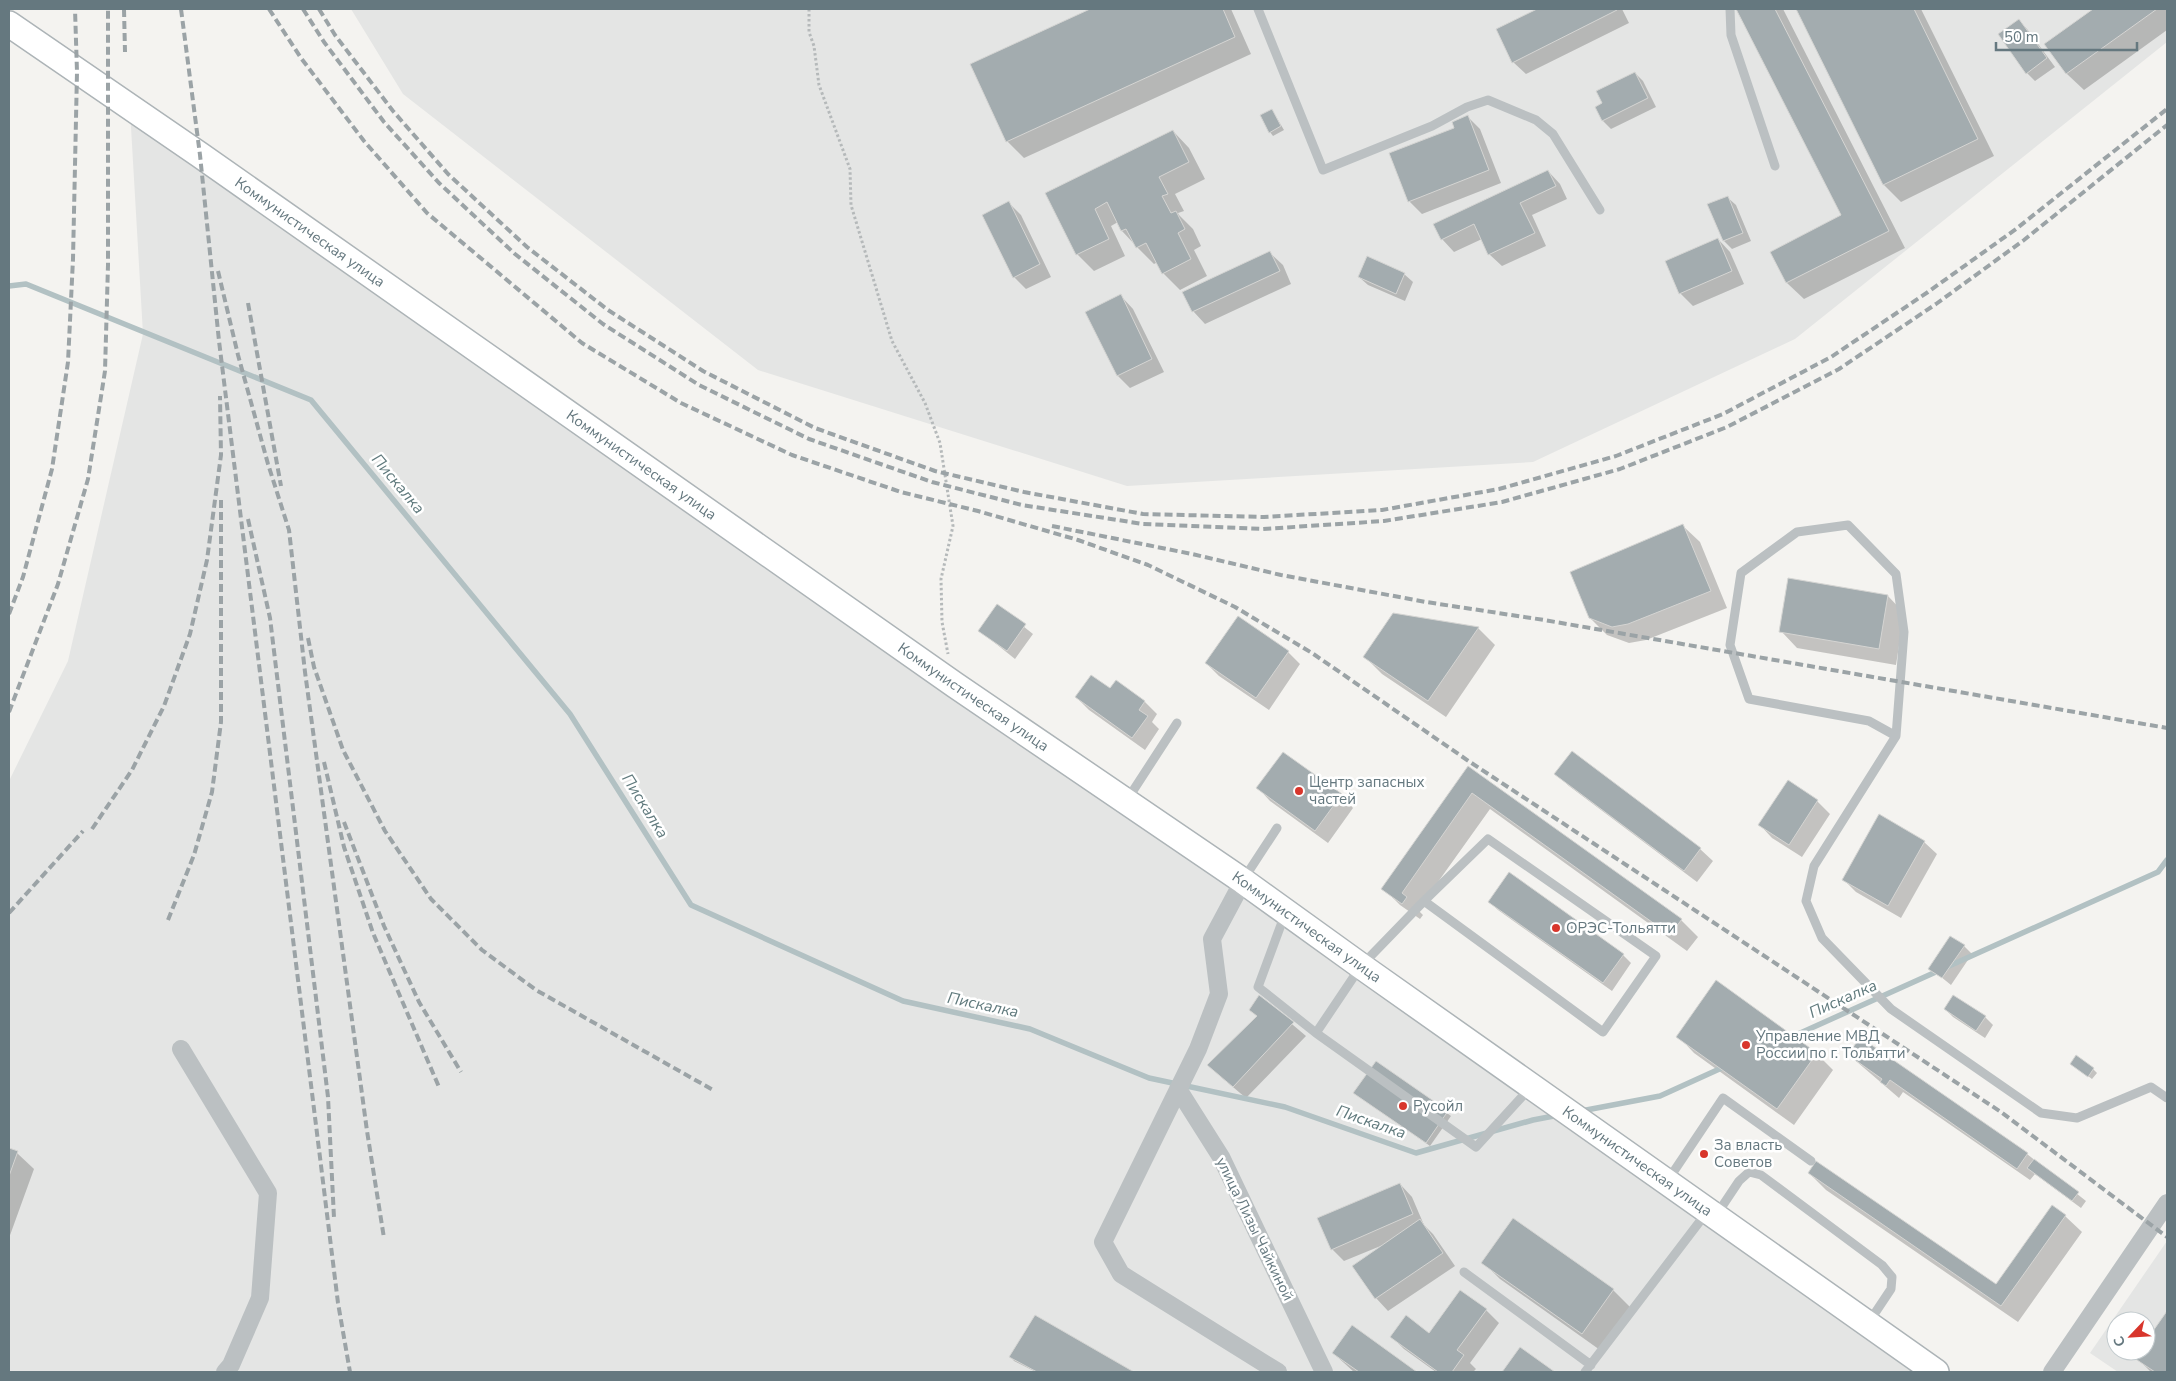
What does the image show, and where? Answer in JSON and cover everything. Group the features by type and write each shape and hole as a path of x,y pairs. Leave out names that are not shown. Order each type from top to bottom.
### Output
{"main road":[{"name":"Коммунистическая улица","path":"9,24 208,161 955,685 1243,881 1666,1183 1936,1372"}],"street":[{"path":"1243,881 1212,939 1219,994 1198,1049 1103,1242 1121,1274 1278,1372"},
{"path":"181,1049 268,1193 260,1298 231,1365 225,1372"},
{"name":"улица Лизы Чайкиной","path":"1178,1089 1221,1157 1324,1372"},
{"path":"2052,1372 2167,1203"}],"lane":[{"path":"1258,9 1323,170 1432,126 1467,107 1488,100 1536,120 1553,134 1600,210"},
{"path":"1730,9 1731,35 1775,166"},
{"path":"1896,736 1869,721 1749,698 1730,645 1741,573 1797,532 1848,525 1896,574 1904,632 1896,736 1814,866 1806,901 1822,938 1891,1009 2041,1113 2077,1118 2152,1087 2167,1098"},
{"path":"1126,801 1177,723"},
{"path":"1243,881 1277,828"},
{"path":"1316,1033 1361,966 1424,900 1488,839 1656,956 1603,1032 1424,900"},
{"path":"1286,912 1258,987 1316,1033 1476,1146 1532,1087"},
{"path":"1666,1183 1723,1098 1811,1162"},
{"path":"1464,1272 1588,1369 1711,1214 1749,1172 1762,1175 1882,1265 1892,1277 1891,1289 1868,1324"}],"path":[{"path":"809,9 809,32 814,46 819,85 850,169 851,205 892,341 925,403 940,443 953,526 941,579 942,622 955,685"}],"shaded area":[{"path":"351,9 2167,9 2167,42 1795,339 1533,462 1127,486 758,370 403,94"},
{"path":"130,110 1926,1372 9,1372 9,781 68,661 143,334"},
{"path":"2167,1241 2167,1372 2118,1372 2090,1353 2106,1330 2106,1361 2156,1361 2156,1311 2119,1311"}],"building":[{"path":"1090,9 1223,9 1235,37 1006,142 970,64"},
{"path":"1537,9 1617,10 1512,63 1496,29"},
{"path":"1736,9 1775,9 1889,231 1786,283 1770,252 1841,215"},
{"path":"1796,9 1914,9 1978,139 1883,185"},
{"path":"2093,9 2157,9 2066,74 2044,44"},
{"path":"2019,19 2047,58 2026,74 1998,34"},
{"path":"1635,72 1648,98 1602,121 1595,107 1602,103 1596,91"},
{"path":"1272,109 1281,126 1269,133 1260,115"},
{"path":"1468,115 1489,170 1408,202 1389,153 1454,128 1452,122"},
{"path":"1173,130 1189,162 1159,177 1168,194 1162,196 1171,213 1176,211 1185,229 1178,233 1191,259 1162,274 1146,243 1136,248 1126,229 1121,231 1107,202 1095,209 1109,239 1076,255 1045,193"},
{"path":"1548,170 1556,186 1520,203 1535,233 1488,255 1474,224 1441,240 1433,224"},
{"path":"1728,196 1743,233 1723,241 1707,204"},
{"path":"1009,201 1040,264 1013,278 982,215"},
{"path":"1718,238 1732,271 1679,294 1665,261"},
{"path":"1270,251 1280,271 1192,312 1182,292"},
{"path":"1367,256 1405,273 1396,294 1358,277"},
{"path":"1121,294 1152,359 1117,376 1085,312"},
{"path":"1683,524 1711,591 1628,624 1612,627 1589,618 1570,572"},
{"path":"1788,578 1888,595 1879,649 1779,632"},
{"path":"997,604 1026,624 1007,651 978,631"},
{"path":"1393,613 1479,627 1428,701 1363,657"},
{"path":"1238,616 1289,651 1256,698 1205,663"},
{"path":"1091,675 1110,688 1116,680 1145,701 1139,710 1148,716 1132,738 1075,697"},
{"path":"1572,751 1701,848 1684,871 1554,774"},
{"name":"Центр запасных частей","path":"1283,752 1342,794 1315,831 1256,788"},
{"path":"1468,766 1682,919 1670,935 1472,793 1402,893 1407,897 1402,904 1381,889"},
{"path":"1788,780 1818,800 1789,845 1758,825"},
{"path":"1879,814 1925,841 1888,906 1842,880"},
{"name":"ОРЭС-Тольятти","path":"1509,872 1624,954 1603,983 1488,902"},
{"path":"1950,936 1965,945 1942,978 1928,969"},
{"name":"Управление МВД России по г. Тольятти","path":"1716,980 1817,1053 1777,1109 1676,1037"},
{"path":"1259,995 1294,1022 1233,1087 1207,1065 1257,1016 1249,1010"},
{"path":"1953,995 1986,1016 1976,1031 1944,1009"},
{"path":"1860,1037 2028,1153 2017,1169 1890,1080 1886,1086 1880,1082 1882,1079 1848,1055"},
{"path":"2076,1055 2094,1068 2088,1077 2070,1064"},
{"path":"1376,1061 1448,1111 1426,1143 1353,1093"},
{"path":"9,1148 18,1151 9,1176"},
{"path":"2034,1159 2079,1192 2072,1201 2027,1168"},
{"path":"1816,1161 1996,1284 2052,1205 2066,1215 2001,1306 1808,1173"},
{"path":"1400,1183 1413,1214 1331,1250 1317,1218"},
{"path":"1513,1218 1614,1289 1582,1334 1481,1263"},
{"path":"1420,1219 1443,1253 1375,1299 1352,1266"},
{"path":"1460,1290 1487,1309 1457,1350 1464,1355 1452,1372 1438,1372 1390,1337 1406,1315 1429,1333"},
{"path":"2167,1311 2167,1372 2155,1372 2138,1361 2156,1361 2156,1327"},
{"path":"1035,1315 1134,1372 1037,1372 1009,1357"},
{"path":"1352,1325 1417,1372 1359,1372 1332,1353"},
{"path":"1520,1347 1555,1372 1502,1372"}],"waterway":[{"name":"Пискалка","path":"9,286 26,284 311,400 570,714 691,905 903,1001 1030,1029 1149,1078 1285,1107 1416,1153 1533,1120 1559,1115"},
{"name":"Пискалка","path":"1787,1039 2158,872 2167,860"},
{"name":"Пискалка","path":"1581,1111 1660,1096 1726,1066"}],"railway":[{"path":"9,614 23,577 52,469 68,362 73,259 77,72 75,9"},
{"path":"9,712 58,584 88,479 105,371 108,265 108,9"},
{"path":"124,9 125,52"},
{"path":"181,9 200,155 219,341 338,1303 350,1372"},
{"path":"269,9 301,58 364,141 427,213 582,343 681,403 792,455 901,492 978,511 1078,540 1148,565 1235,607 1312,653 1470,762 2001,1112 2167,1237"},
{"path":"303,9 324,42 384,122 439,183 515,254 603,324 699,385 809,439 932,482 1022,505 1143,524 1263,529 1384,521 1502,502 1620,469 1727,427 1839,369 1936,304 2024,240 2167,125"},
{"path":"319,9 335,35 393,111 448,174 527,247 608,310 703,371 815,428 935,471 1024,492 1143,514 1264,517 1382,510 1499,489 1616,456 1723,414 1831,357 1928,292 2016,229 2167,109"},
{"path":"218,271 238,355 268,464 289,530 305,672 367,1131 384,1238"},
{"path":"248,303 281,486"},
{"path":"92,829 132,770 164,706 190,634 207,560 221,455 220,396"},
{"path":"168,920 194,855 212,792 221,722 221,497"},
{"path":"248,519 270,618 328,1097 334,1218"},
{"path":"1052,526 1192,554 1281,575 1426,602 1544,620 2167,728"},
{"path":"308,638 314,667 343,750 385,831 431,899 482,950 536,990 713,1090"},
{"path":"324,762 344,847 373,933 439,1087"},
{"path":"344,822 384,926 419,1002 461,1072"},
{"path":"9,913 83,831"}],"place":[{"name":"Центр запасных частей","path":"1299,791"},
{"name":"ОРЭС-Тольятти","path":"1556,928"},
{"name":"Управление МВД России по г. Тольятти","path":"1746,1045"},
{"name":"Русойл","path":"1403,1106"},
{"name":"За власть Советов","path":"1704,1154"}]}
